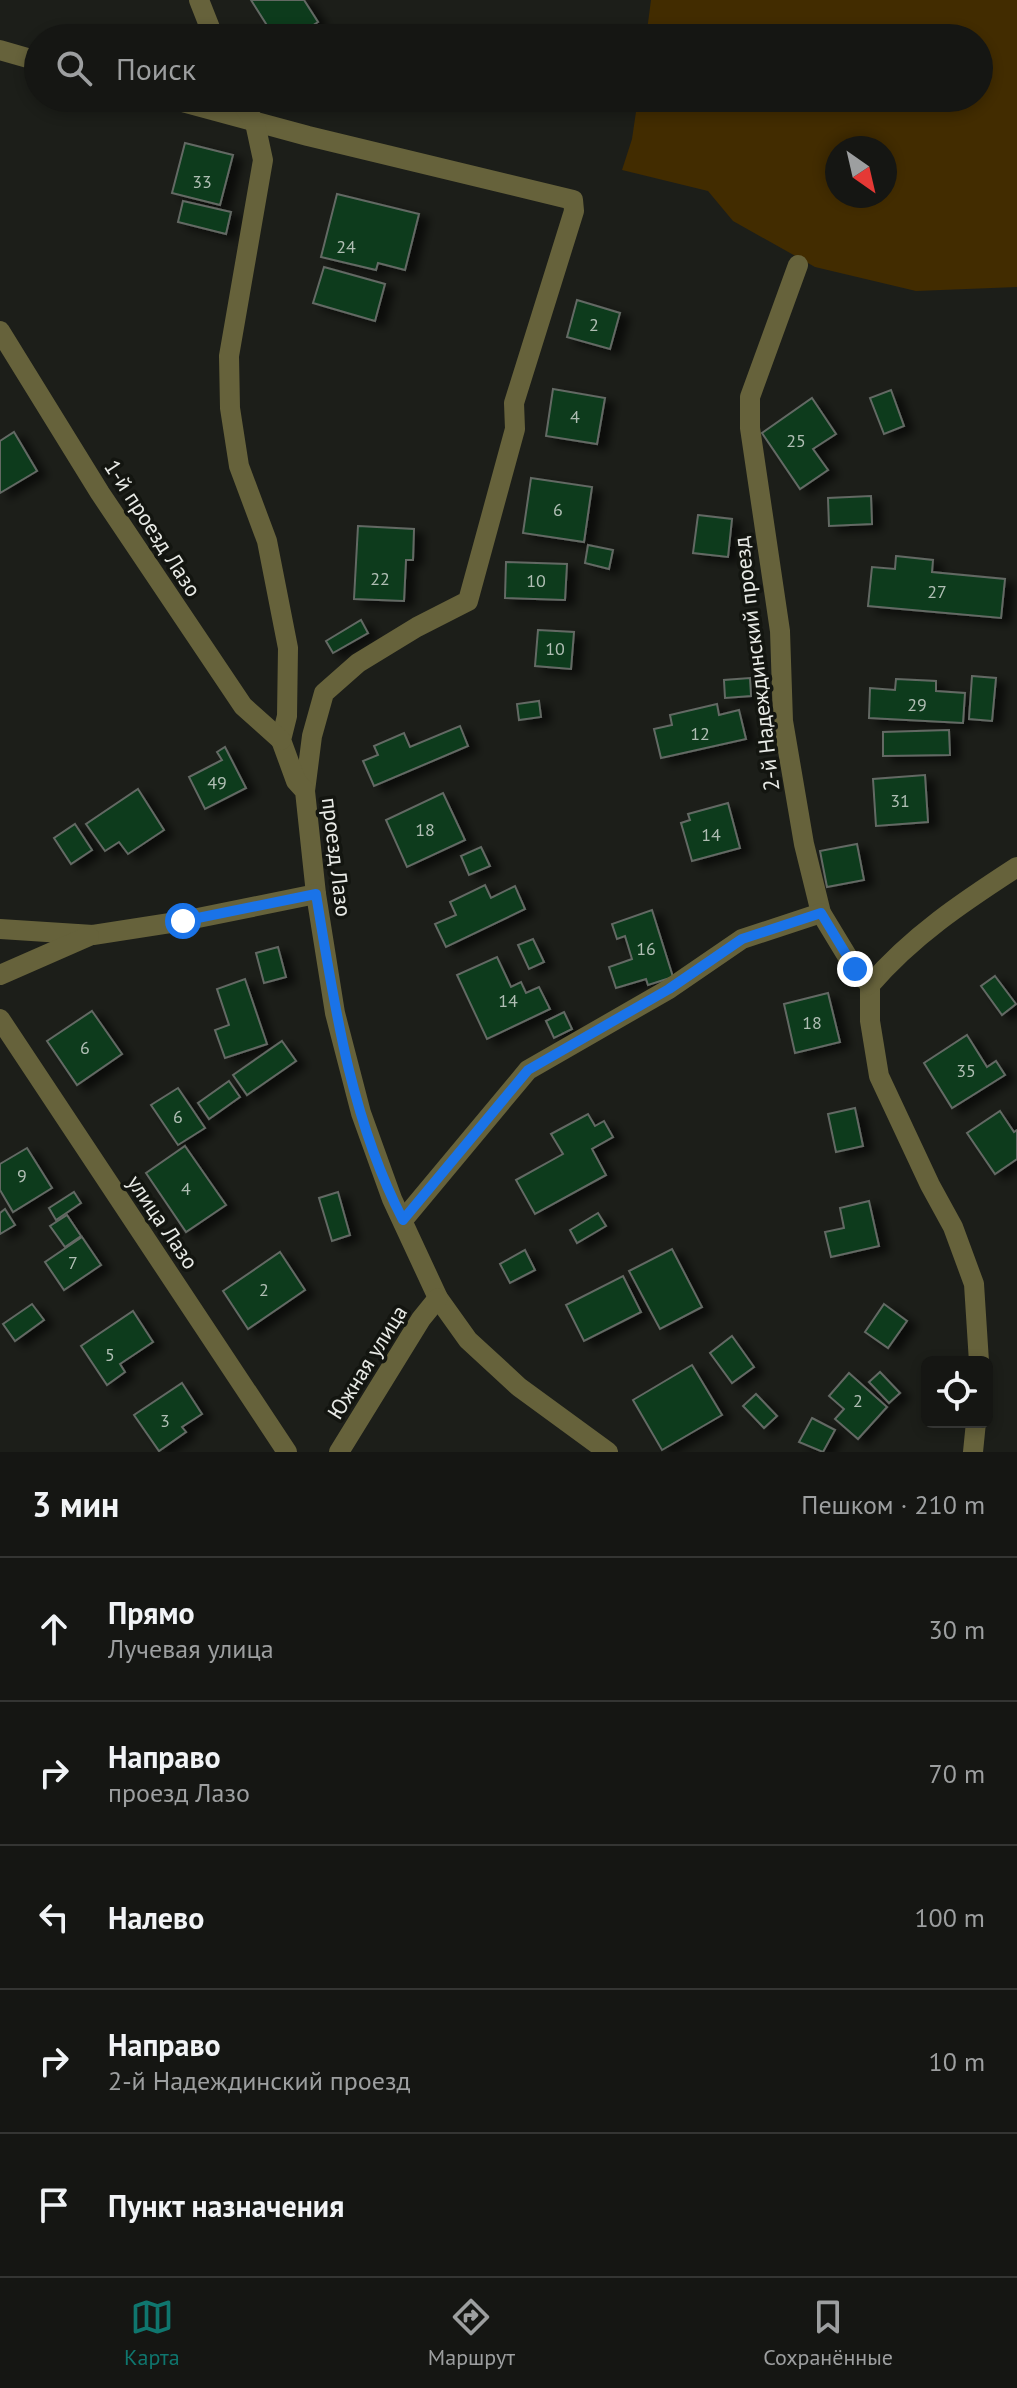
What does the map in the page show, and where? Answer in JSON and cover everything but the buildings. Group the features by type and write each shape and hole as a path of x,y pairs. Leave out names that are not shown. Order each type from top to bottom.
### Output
{"street":[{"path":"199,0 208,24"},
{"path":"0,50 24,57"},
{"path":"217,112 573,200 574,211 567,236 514,403 515,429 468,601 358,663 324,693 312,736 305,791"},
{"name":"проезд Лазо","path":"248,112 255,123 263,160 229,356 230,408 239,466 267,541 288,648 287,716 281,740 296,781 305,791 316,894 335,1013 361,1113 392,1199 438,1298 468,1340 509,1378 608,1452"},
{"name":"2-й Надеждинский проезд","path":"798,265 750,397 750,428 780,631 783,721 804,844 821,913 855,969 870,985"},
{"name":"1-й проезд Лазо","path":"0,331 100,493 243,706 281,740"},
{"path":"979,1356 974,1284 953,1227 879,1076 870,1021 870,985 890,961 946,913 1017,867"},
{"path":"0,929 93,935 183,921 316,894"},
{"path":"403,1220 528,1070 669,989 742,939 821,913"},
{"path":"0,975 93,935"},
{"name":"улица Лазо","path":"0,1019 287,1452"},
{"name":"Южная улица","path":"339,1452 421,1319 438,1298"},
{"path":"976,1428 976,1451"}],"shaded area":[{"path":"651,0 1017,0 1017,287 916,291 815,267 733,221 708,191 622,170 632,139 636,112 993,112 993,24 648,24"}],"route":[{"path":"183,921 316,894 335,1013 361,1113 392,1199 403,1220 528,1070 669,989 742,939 821,913 855,969"}]}
